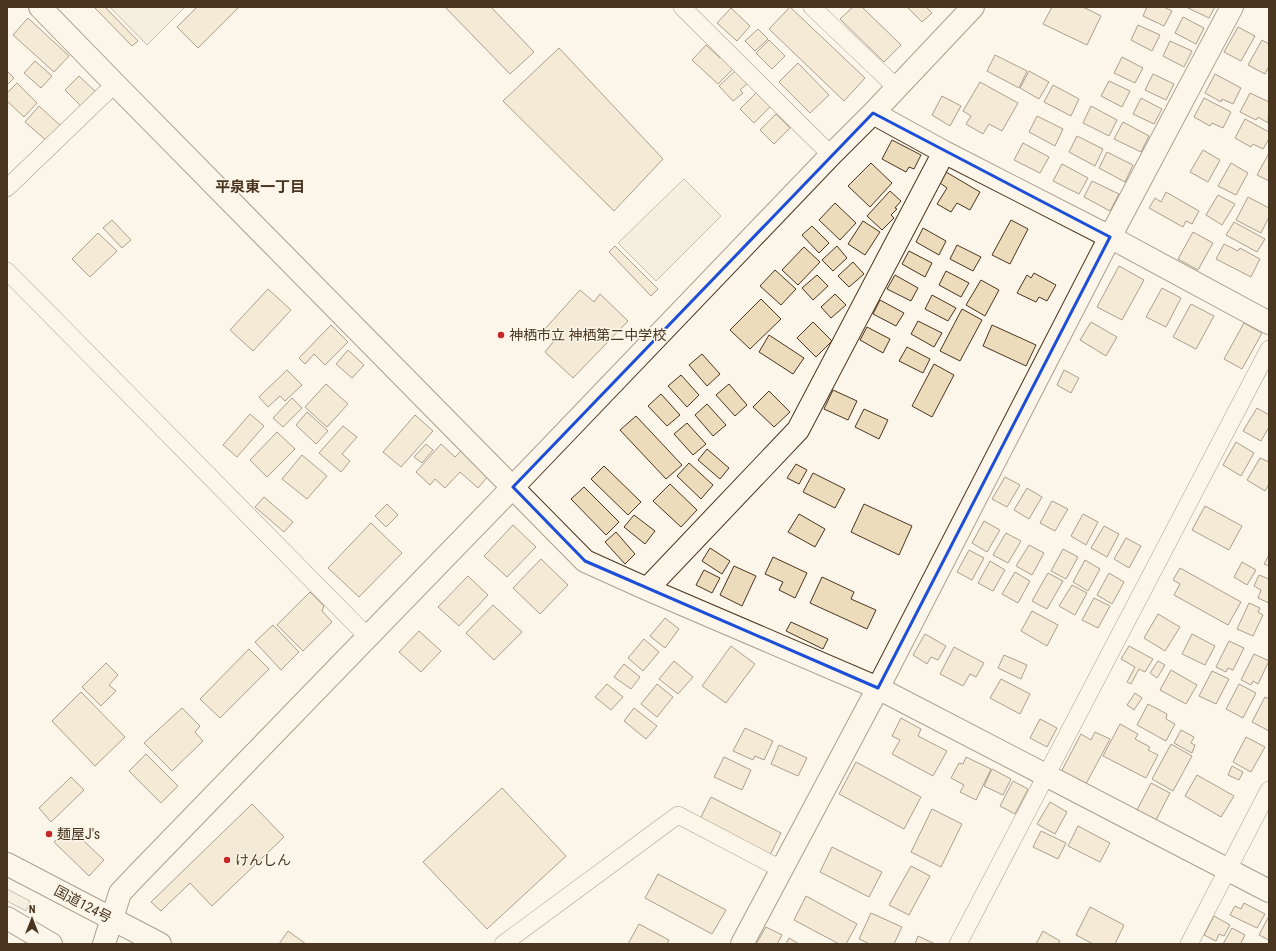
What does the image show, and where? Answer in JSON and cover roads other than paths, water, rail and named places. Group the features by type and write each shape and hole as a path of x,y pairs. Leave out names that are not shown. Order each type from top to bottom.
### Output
{"main road":[{"path":"40,7 585,561 878,688 1269,891"},
{"path":"104,944 120,893 125,887 831,155 898,88 973,7"},
{"path":"742,944 878,688 1110,237 1232,7"},
{"path":"873,113 944,152 1110,237 1269,323"},
{"path":"647,589 798,430 944,152"},
{"name":"国道124号","path":"7,864 160,944"},
{"path":"7,918 51,944"},
{"path":"7,934 28,944"}],"street":[{"path":"682,7 831,155"},
{"path":"812,7 898,88"},
{"path":"7,188 115,84"},
{"path":"7,271 367,636"},
{"path":"958,944 1269,349"},
{"path":"1189,944 1269,790"},
{"path":"503,944 678,815 781,870"}],"place":[{"name":"神栖市立 神栖第二中学校","path":"501,335"},
{"name":"麺屋J's","path":"49,834"},
{"name":"けんしん","path":"227,860"}],"district":[{"name":"平泉東一丁目","path":"260,187"}]}
